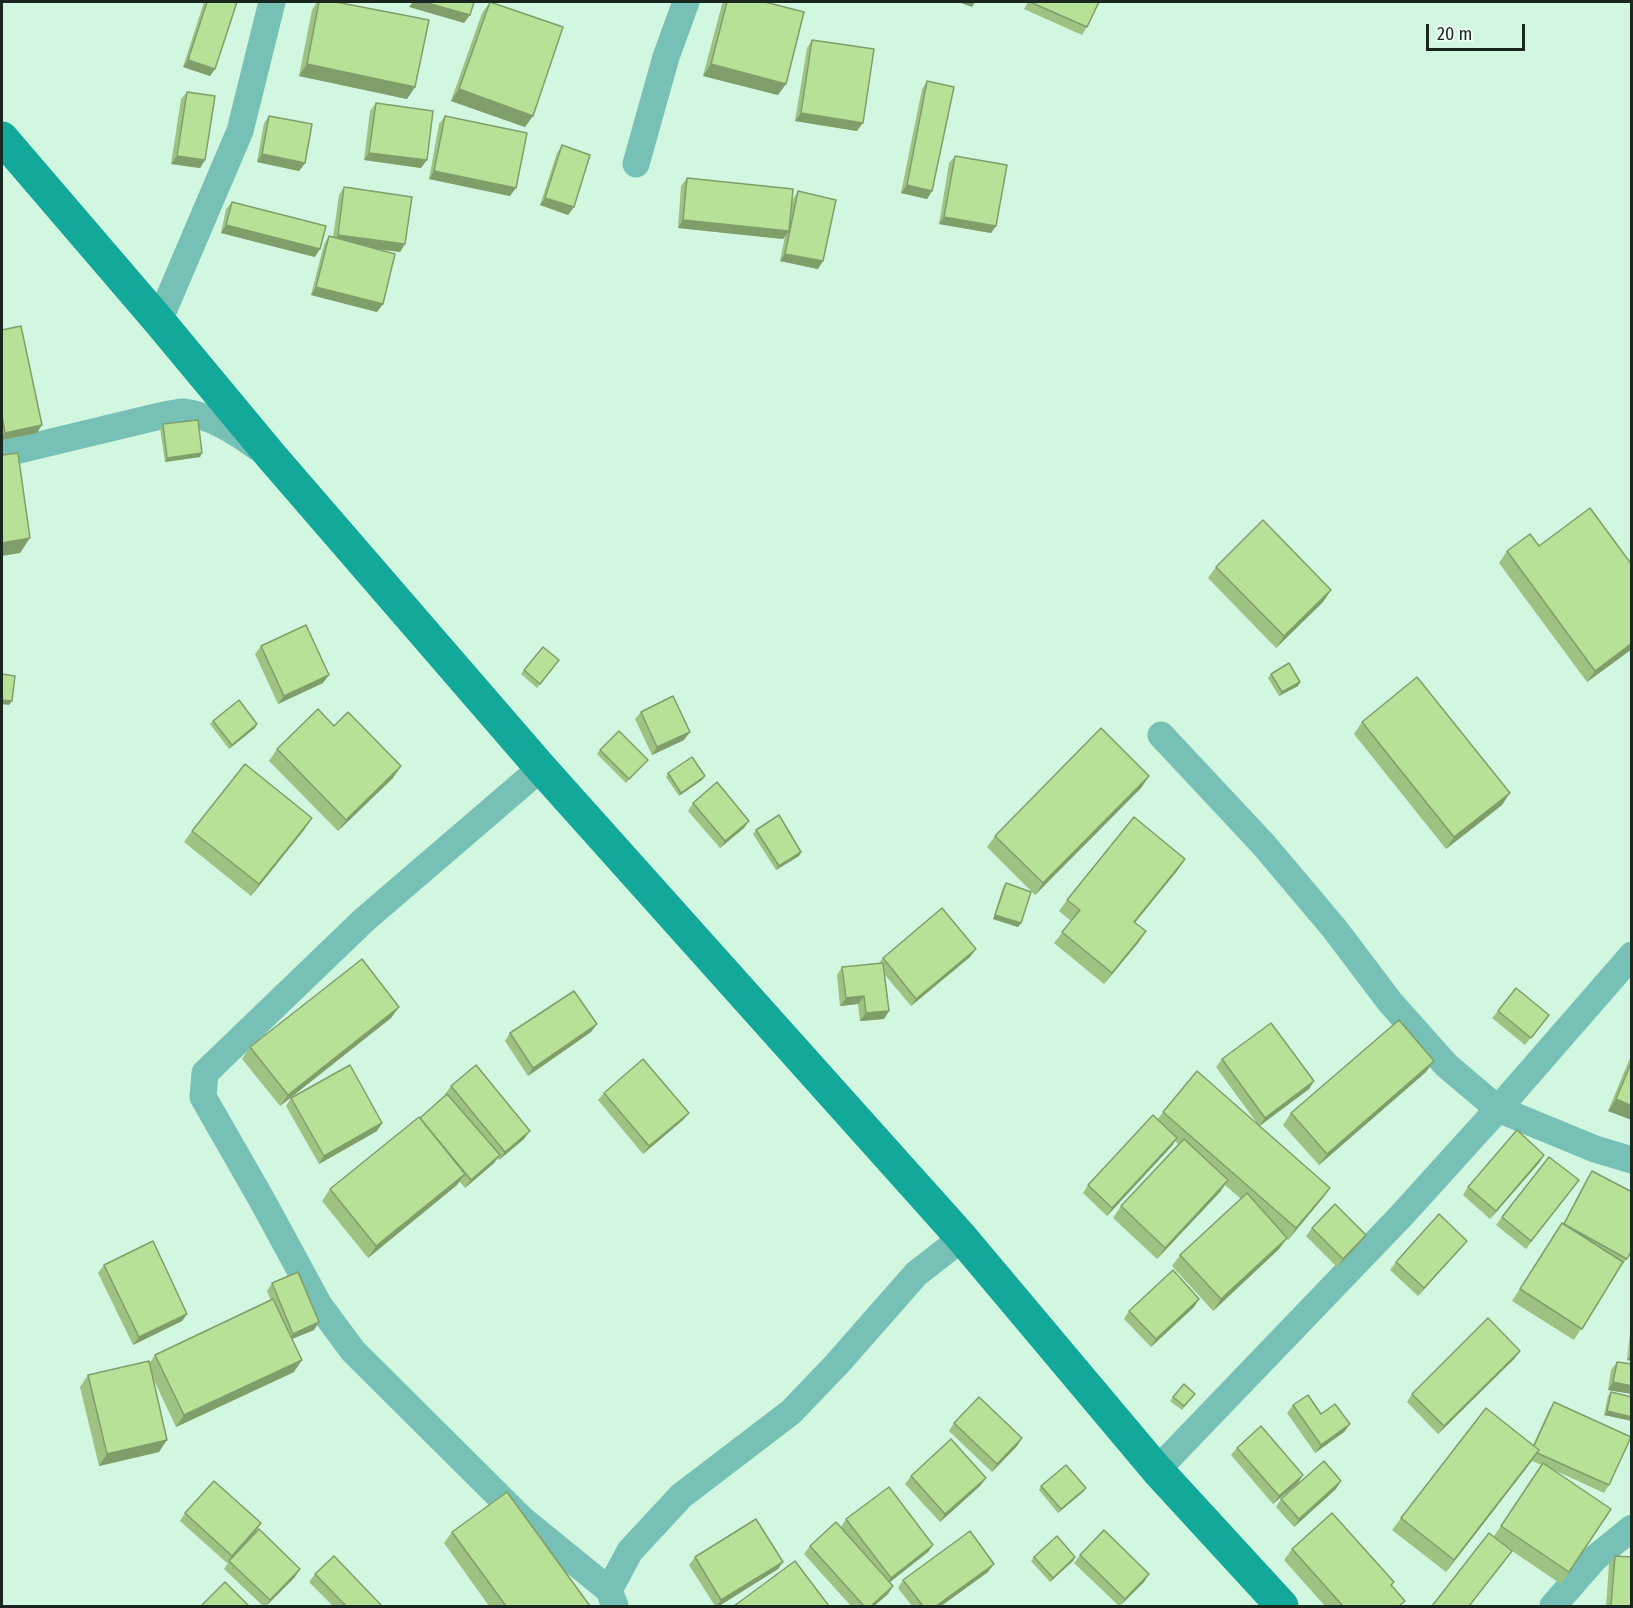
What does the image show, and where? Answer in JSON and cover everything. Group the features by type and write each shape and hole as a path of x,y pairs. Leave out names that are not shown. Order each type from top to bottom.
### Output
{"street":[{"path":"159,321 240,131 272,2"},
{"path":"636,164 666,57 686,2"},
{"path":"2,138 272,457 541,768 962,1239 1157,1470 1282,1606"},
{"path":"2,454 182,412 199,416 232,430 272,457"},
{"path":"1161,735 1263,843 1334,928 1390,1002 1446,1065 1497,1109 1595,1149 1632,1160"},
{"path":"541,768 364,920 205,1073 203,1097 319,1305 353,1351 523,1520 612,1598 630,1551 681,1496 791,1412 837,1364 916,1274 962,1239"},
{"path":"1157,1470 1401,1216 1632,955"},
{"path":"1554,1606 1595,1558 1632,1528"}],"building":[{"path":"207,2 237,2 215,69 188,60"},
{"path":"319,2 336,2 429,20 415,87 307,64"},
{"path":"424,2 474,2 470,15"},
{"path":"490,2 563,27 533,116 459,89"},
{"path":"727,2 765,2 804,12 786,84 711,64"},
{"path":"1030,2 1099,2 1087,27"},
{"path":"812,40 874,49 863,123 801,113"},
{"path":"927,81 954,87 932,191 907,185"},
{"path":"187,92 215,96 205,160 177,156"},
{"path":"376,103 433,111 427,160 369,153"},
{"path":"269,116 312,124 305,163 262,154"},
{"path":"445,116 527,133 516,188 434,171"},
{"path":"562,145 590,155 574,207 545,198"},
{"path":"955,156 1007,165 996,226 944,217"},
{"path":"687,178 793,189 789,231 683,220"},
{"path":"344,187 412,197 405,244 338,235"},
{"path":"798,191 836,200 823,261 785,254"},
{"path":"232,202 326,226 320,249 226,225"},
{"path":"329,236 395,254 383,304 316,287"},
{"path":"21,326 42,425 5,433 2,416 2,330"},
{"path":"198,420 202,453 167,458 163,424"},
{"path":"18,453 30,538 2,543 2,455"},
{"path":"1590,508 1632,565 1632,643 1595,671 1507,551 1530,534 1539,546"},
{"path":"1263,520 1331,590 1284,636 1216,567"},
{"path":"306,625 329,675 284,696 261,646"},
{"path":"543,647 559,660 540,684 524,670"},
{"path":"1289,663 1300,682 1282,692 1271,674"},
{"path":"2,674 15,676 12,701 2,700"},
{"path":"1417,677 1510,793 1454,837 1362,722"},
{"path":"673,696 690,732 657,747 641,712"},
{"path":"239,700 257,724 232,745 213,721"},
{"path":"318,709 334,726 348,712 401,766 346,820 277,749"},
{"path":"1101,728 1149,776 1043,883 995,836"},
{"path":"619,731 648,760 629,779 600,750"},
{"path":"692,757 705,776 681,793 668,773"},
{"path":"245,764 312,818 259,884 192,831"},
{"path":"717,782 749,821 725,841 693,803"},
{"path":"779,815 801,852 779,866 756,830"},
{"path":"1134,817 1185,859 1134,922 1146,931 1112,973 1062,932 1080,910 1067,900"},
{"path":"1006,883 1031,892 1021,923 995,915"},
{"path":"942,908 976,949 916,999 883,958"},
{"path":"362,959 399,1007 288,1095 250,1047"},
{"path":"883,963 889,1011 866,1013 864,996 846,998 842,967"},
{"path":"1516,988 1549,1015 1531,1038 1498,1011"},
{"path":"574,991 597,1024 533,1068 510,1033"},
{"path":"1399,1020 1434,1061 1327,1154 1291,1113"},
{"path":"1271,1023 1314,1081 1265,1118 1222,1059"},
{"path":"643,1059 689,1113 649,1146 604,1093"},
{"path":"1632,1061 1632,1106 1616,1099"},
{"path":"350,1065 382,1123 324,1156 291,1098"},
{"path":"476,1065 530,1131 505,1152 451,1086"},
{"path":"1197,1071 1330,1188 1296,1228 1163,1112"},
{"path":"447,1094 500,1155 471,1180 420,1118"},
{"path":"1153,1115 1177,1138 1112,1208 1088,1185"},
{"path":"419,1117 465,1174 376,1246 330,1189"},
{"path":"1517,1130 1544,1155 1496,1211 1468,1187"},
{"path":"1184,1139 1228,1180 1165,1248 1121,1206"},
{"path":"1549,1157 1579,1180 1531,1241 1502,1217"},
{"path":"1592,1171 1632,1192 1632,1250 1627,1259 1564,1224"},
{"path":"1247,1193 1287,1238 1221,1299 1180,1255"},
{"path":"1335,1204 1366,1235 1343,1259 1312,1228"},
{"path":"1439,1214 1467,1241 1424,1288 1396,1262"},
{"path":"1562,1223 1623,1262 1582,1329 1520,1289"},
{"path":"153,1241 187,1314 139,1337 104,1265"},
{"path":"1173,1270 1199,1299 1156,1339 1129,1311"},
{"path":"298,1272 319,1322 293,1334 272,1283"},
{"path":"273,1299 302,1360 184,1415 155,1355"},
{"path":"1488,1318 1520,1351 1444,1426 1412,1394"},
{"path":"149,1361 167,1440 107,1454 88,1375"},
{"path":"1617,1362 1632,1364 1632,1386 1613,1382"},
{"path":"1184,1384 1195,1394 1184,1406 1173,1397"},
{"path":"1611,1392 1632,1397 1632,1417 1607,1411"},
{"path":"1308,1395 1321,1414 1335,1404 1350,1424 1321,1445 1293,1405"},
{"path":"979,1397 1022,1438 997,1464 954,1423"},
{"path":"1554,1402 1631,1437 1609,1485 1537,1453 1539,1450 1534,1446"},
{"path":"1486,1408 1539,1450 1454,1560 1401,1518"},
{"path":"1261,1426 1303,1475 1279,1496 1237,1448"},
{"path":"951,1439 986,1478 945,1514 911,1476"},
{"path":"1324,1461 1341,1481 1299,1519 1281,1499"},
{"path":"1543,1463 1611,1509 1569,1572 1501,1526"},
{"path":"1066,1465 1086,1488 1061,1509 1041,1486"},
{"path":"214,1481 261,1523 232,1556 185,1513"},
{"path":"889,1487 933,1545 891,1578 846,1519"},
{"path":"507,1492 590,1606 506,1606 452,1532"},
{"path":"1332,1513 1394,1582 1391,1585 1405,1601 1399,1606 1343,1606 1292,1549"},
{"path":"756,1519 783,1562 721,1600 695,1557"},
{"path":"836,1522 893,1586 871,1606 864,1606 810,1546"},
{"path":"259,1529 300,1569 270,1600 229,1561"},
{"path":"1104,1530 1149,1574 1125,1599 1080,1555"},
{"path":"970,1531 994,1564 936,1606 923,1606 903,1580"},
{"path":"1489,1533 1512,1551 1469,1606 1432,1606"},
{"path":"1057,1536 1075,1557 1053,1578 1034,1557"},
{"path":"334,1556 380,1606 346,1606 315,1574"},
{"path":"1615,1556 1632,1557 1632,1606 1611,1606"},
{"path":"795,1561 829,1606 734,1606"},
{"path":"225,1582 249,1606 201,1606"}]}
